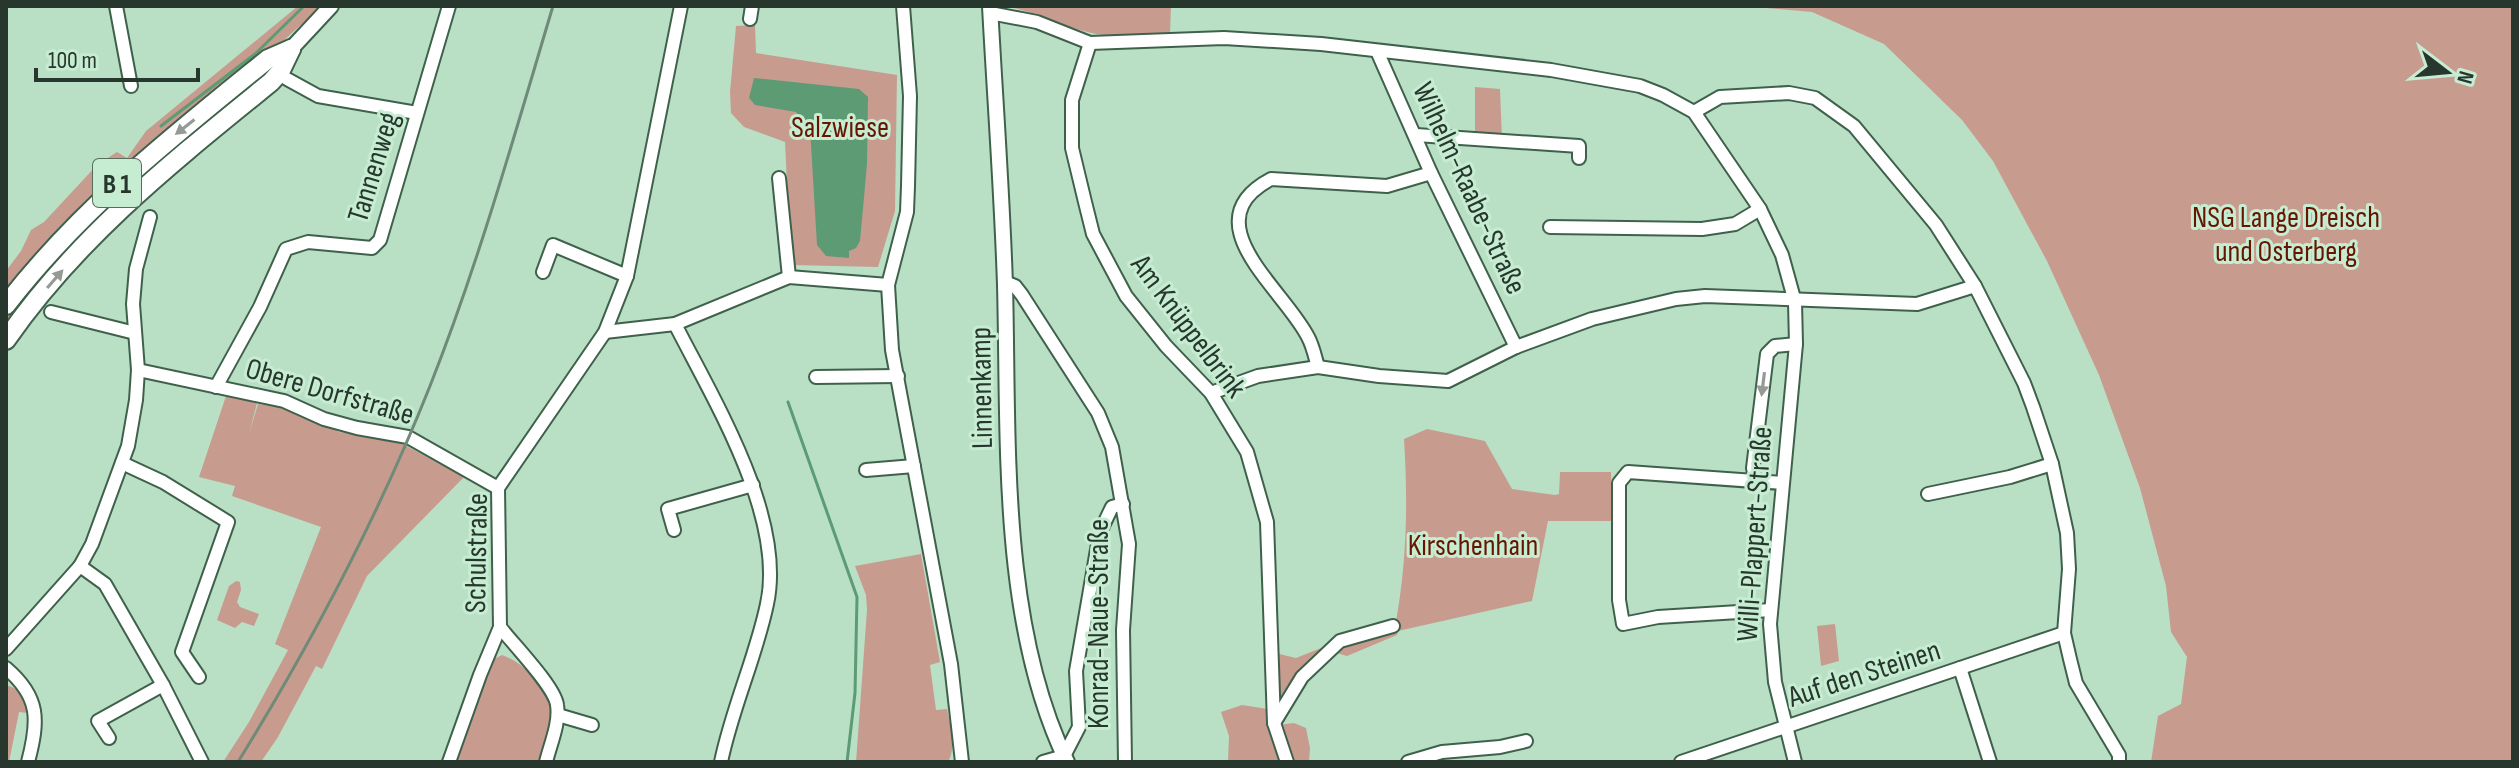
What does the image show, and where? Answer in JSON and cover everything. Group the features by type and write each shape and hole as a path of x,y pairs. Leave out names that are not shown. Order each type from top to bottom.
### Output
{"highway":[{"name":"B 1","path":"6,305 64,235 120,180 268,59 291,49"},
{"name":"B 1","path":"6,340 45,289 97,232 164,169 271,82 280,72 291,49"}],"main road":[{"name":"B 1","path":"291,49 331,6"},
{"name":"Linnenkamp","path":"990,9 1005,282 1010,491 1021,602 1042,691 1066,759"}],"street":[{"path":"116,6 131,86"},
{"name":"Tannenweg","path":"216,387 260,307 286,249 308,242 372,248 380,240 449,6"},
{"name":"Schulstraße","path":"449,762 500,627 498,488 605,332 627,276 681,6"},
{"path":"903,6 910,96 907,212 888,285 892,350 951,664 962,762"},
{"path":"990,9 1037,22 1090,43 1224,38 1377,51 1602,78 1640,86 1694,112 1720,97 1789,93 1815,98 1854,126 1936,225 1975,286 2024,383 2052,464 2067,533 2069,569 2064,633 2076,683 2119,755 2119,762"},
{"name":"Am Knüppelbrink","path":"1090,43 1072,100 1072,148 1093,234 1126,296 1166,346 1211,393 1247,452 1267,522 1274,723 1287,762"},
{"name":"Wilhelm-Raabe-Straße","path":"1377,51 1431,173 1516,347"},
{"path":"287,79 318,96 417,113"},
{"name":"Willi-Plappert-Straße","path":"1694,112 1760,209 1782,255 1795,302 1796,344 1771,610 1772,667 1795,762"},
{"path":"1416,135 1579,146 1579,158"},
{"path":"1318,367 1308,337 1246,251 1238,224 1240,204 1259,185 1271,179 1387,186 1431,173"},
{"path":"779,178 789,277"},
{"path":"1550,227 1702,229 1735,224 1760,209"},
{"path":"6,649 80,566 92,544 128,446 138,370 133,304 136,269 150,217"},
{"path":"543,272 553,245 627,276"},
{"path":"605,332 675,324 789,277 888,285"},
{"name":"Konrad-Naue-Straße","path":"1005,282 1015,286 1022,295 1107,429 1123,504 1130,566 1123,630 1125,762"},
{"path":"1211,393 1258,376 1318,367 1379,376 1448,381 1516,347 1592,319 1676,299 1705,296 1795,302 1917,304 1975,286"},
{"path":"51,312 135,333"},
{"path":"675,324 753,485 768,543 768,602 721,762"},
{"name":"Willi-Plappert-Straße","path":"1756,483 1753,468 1766,358 1773,347 1796,344"},
{"name":"Obere Dorfstraße","path":"138,370 284,401 324,419 408,437 498,488"},
{"path":"816,377 898,376"},
{"path":"122,463 163,482 228,522 182,652 199,677"},
{"path":"1928,494 2010,477 2052,464"},
{"path":"866,470 914,466"},
{"path":"1771,610 1658,617 1623,624 1619,600 1619,483 1628,472 1782,483"},
{"path":"674,530 668,509 753,485"},
{"path":"1043,762 1066,759 1079,727 1076,671 1100,532 1112,507 1123,504"},
{"path":"80,566 105,584 163,685 202,762"},
{"path":"1274,723 1302,677 1340,641 1393,626"},
{"path":"500,627 549,687 557,703 558,715 546,762"},
{"name":"Auf den Steinen","path":"1681,762 2064,633"},
{"path":"6,668 22,682 33,700 34,730 28,762"},
{"path":"1960,668 1990,762"},
{"path":"109,738 98,721 163,685"},
{"path":"558,715 592,725"},
{"path":"1408,762 1442,752 1500,747 1526,741"}],"green space":[{"path":"298,6 321,6 6,297 6,271 31,230 44,222 97,165 117,152 127,158 146,131"},
{"path":"1007,6 1171,6 1170,34 1096,34"},
{"name":"NSG Lange Dreisch und Osterberg","path":"1745,6 2513,6 2513,762 2151,762 2158,716 2181,704 2187,657 2171,632 2166,586 2140,488 2099,375 2047,261 1993,161 1962,120 1884,44 1812,12"},
{"name":"Salzwiese","path":"755,25 756,53 897,75 895,211 878,267 791,265 785,142 744,127 731,113 736,26"},
{"path":"267,73 6,330 6,317 34,281 128,183"},
{"path":"1475,87 1500,89 1502,139 1475,137"},
{"path":"226,396 257,403 249,434 258,404 282,407 339,432 397,441 464,477 367,576 322,669 316,666 261,762 223,762 249,722 288,650 275,644 321,527 232,496 235,486 199,477"},
{"name":"Kirschenhain","path":"1427,429 1485,441 1512,489 1555,495 1559,494 1560,472 1611,472 1612,521 1548,521 1532,601 1398,631 1397,635 1347,656 1333,652 1341,644 1395,627 1406,533 1404,439"},
{"path":"921,554 940,662 930,665 936,710 947,709 952,736 951,756 948,762 856,762 867,610 866,595 855,566"},
{"path":"240,582 237,602 240,607 259,614 254,626 242,622 235,628 217,620 229,586"},
{"path":"1835,624 1839,661 1821,666 1817,626"},
{"path":"1336,642 1276,714 1275,653 1296,658"},
{"path":"502,655 519,664 533,677 554,709 541,762 455,762 492,660"},
{"path":"6,685 23,695 28,713 19,712 9,762 6,762"},
{"path":"1242,705 1268,709 1278,725 1294,723 1306,728 1309,762 1228,762 1229,736 1221,712"}],"shaded area":[{"path":"754,78 859,89 868,97 867,164 860,241 856,248 849,251 849,258 826,256 817,245 810,128 796,112 755,105 749,98"}],"waterway":[{"path":"161,126 255,54 304,6"},
{"path":"788,402 857,597 855,693 847,762"}],"railway":[{"path":"238,762 342,578 410,435 448,339 480,245 553,6"}]}
